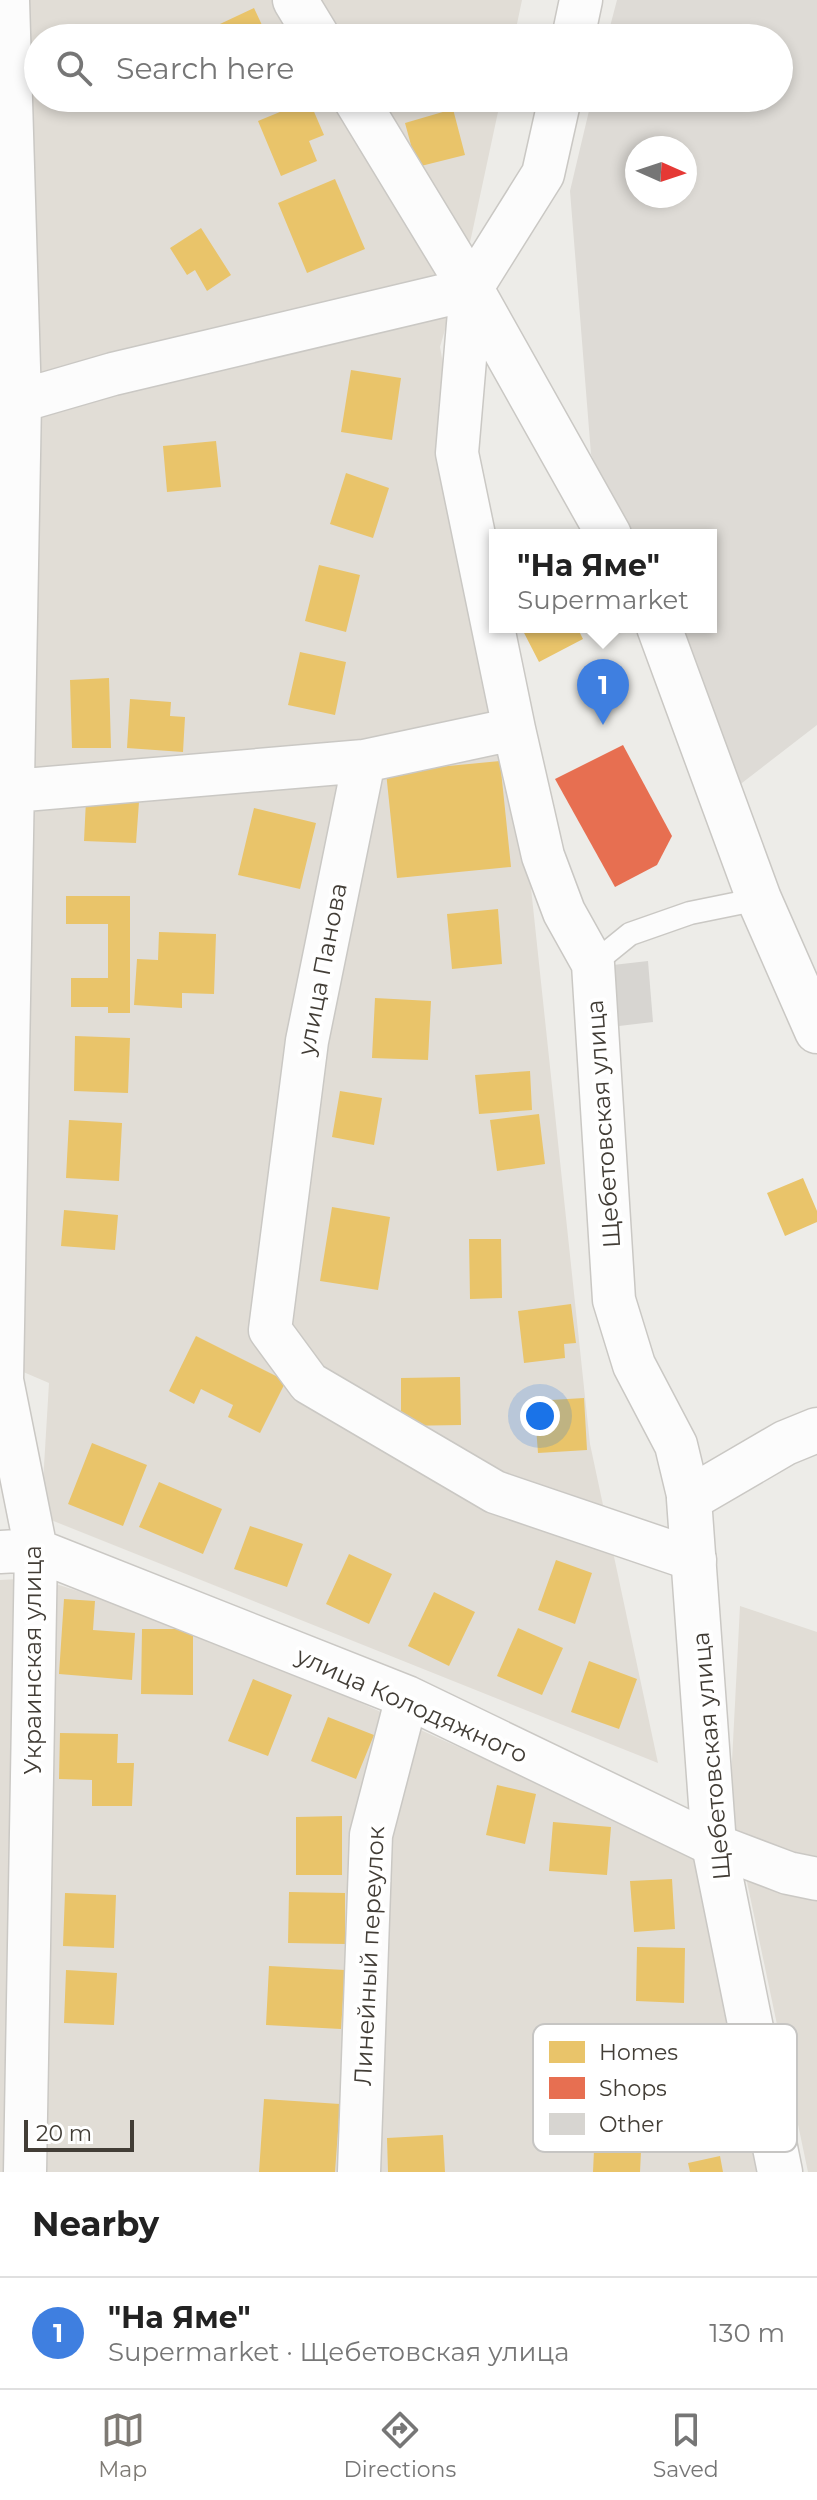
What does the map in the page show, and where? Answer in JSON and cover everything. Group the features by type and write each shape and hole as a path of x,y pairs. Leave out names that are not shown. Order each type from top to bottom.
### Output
{"street":[{"name":"Украинская улица","path":"8,0 8,171 20,401 1,1379 18,1551 25,2172"},
{"path":"295,0 310,24"},
{"path":"576,24 581,0"},
{"path":"364,112 471,289 606,529"},
{"name":"Щебетовская улица","path":"489,608 457,453 471,289 543,174 557,112"},
{"path":"20,401 113,374 471,289"},
{"name":"Щебетовская улица","path":"494,633 543,856 564,912 593,964 614,1300 634,1365 676,1445 689,1499 714,1845 750,2024"},
{"path":"661,633 759,899 817,1031"},
{"path":"13,791 364,761 514,729"},
{"name":"улица Панова","path":"364,761 307,1041 270,1330 309,1383 495,1492 695,1560"},
{"path":"689,1499 785,1443 817,1430"},
{"name":"улица Колодяжного","path":"18,1551 407,1697 714,1845 788,1873 817,1879"},
{"name":"Линейный переулок","path":"359,2172 371,1835 407,1697"},
{"name":"Щебетовская улица","path":"776,2152 780,2172"}],"lane":[{"path":"593,964 630,934 690,913 759,899"}],"shaded area":[{"path":"0,0 522,0 517,24 24,24 24,112 498,112 471,238 440,347 522,803 590,1444 658,1763 41,1516 49,1383 0,1362"},
{"path":"617,0 817,0 817,725 738,786 671,633 717,633 717,529 624,529 591,454 570,191 589,112 793,112 793,24 611,24"},
{"path":"37,1578 198,1629 703,1858 734,2024 533,2024 533,2152 758,2152 762,2172 0,2172 0,1580"},
{"path":"740,1606 817,1632 817,2172 808,2172 797,2120 797,2024 777,2024 730,1801"}],"building: Homes":[{"path":"254,8 261,24 220,24"},
{"path":"280,112 314,112 324,135 309,141 317,161 281,176 258,121"},
{"path":"443,112 454,112 465,155 417,167 405,123"},
{"path":"335,179 365,249 307,273 278,203"},
{"path":"201,228 231,275 207,291 195,270 187,275 170,248"},
{"path":"351,370 401,378 392,440 341,432"},
{"path":"216,441 221,487 167,492 163,446"},
{"path":"346,473 389,488 373,538 330,524"},
{"path":"319,565 360,575 346,632 305,621"},
{"path":"524,633 580,633 583,639 539,662"},
{"path":"300,652 346,662 335,715 288,705"},
{"path":"109,678 111,748 72,748 70,680"},
{"path":"130,699 171,702 170,716 185,717 183,752 127,748"},
{"path":"500,761 511,867 397,878 386,772"},
{"path":"86,800 139,802 136,843 84,841"},
{"path":"254,808 316,823 300,889 238,875"},
{"path":"66,896 130,896 130,1013 108,1013 108,1007 71,1007 71,978 108,978 108,924 66,924"},
{"path":"498,909 502,964 452,969 447,914"},
{"path":"159,932 216,934 214,994 182,993 182,1008 134,1005 137,959 158,960"},
{"path":"375,998 431,1001 428,1060 372,1058"},
{"path":"75,1036 130,1038 128,1093 74,1091"},
{"path":"530,1071 532,1110 479,1114 475,1075"},
{"path":"340,1091 382,1098 374,1145 332,1137"},
{"path":"539,1114 545,1164 497,1171 490,1120"},
{"path":"69,1120 122,1123 119,1181 66,1178"},
{"path":"803,1178 817,1211 817,1222 785,1236 767,1193"},
{"path":"332,1207 390,1217 378,1290 320,1281"},
{"path":"64,1210 118,1215 115,1250 61,1246"},
{"path":"469,1239 501,1239 502,1298 470,1299"},
{"path":"571,1304 576,1343 564,1344 565,1358 524,1363 518,1311"},
{"path":"196,1336 286,1381 260,1433 228,1417 233,1405 201,1389 194,1404 169,1391"},
{"path":"460,1377 461,1425 401,1426 401,1378"},
{"path":"584,1398 587,1450 538,1453 534,1401"},
{"path":"92,1443 147,1465 123,1526 68,1504"},
{"path":"159,1482 222,1509 203,1554 139,1527"},
{"path":"250,1526 303,1544 287,1587 234,1569"},
{"path":"349,1554 392,1574 369,1624 326,1604"},
{"path":"556,1560 592,1573 575,1624 538,1610"},
{"path":"434,1592 475,1612 449,1666 408,1646"},
{"path":"64,1599 95,1601 93,1630 135,1633 132,1680 59,1674"},
{"path":"518,1628 563,1648 542,1695 497,1676"},
{"path":"142,1629 193,1629 193,1695 141,1694"},
{"path":"589,1661 637,1679 619,1729 571,1712"},
{"path":"253,1679 292,1695 268,1756 228,1741"},
{"path":"328,1717 374,1735 356,1779 311,1761"},
{"path":"60,1733 118,1734 117,1763 134,1763 132,1806 92,1806 92,1780 59,1779"},
{"path":"497,1785 536,1794 525,1844 486,1835"},
{"path":"342,1816 342,1875 296,1875 296,1817"},
{"path":"553,1822 611,1827 607,1875 549,1871"},
{"path":"672,1879 675,1929 634,1932 630,1881"},
{"path":"289,1892 345,1893 345,1944 288,1943"},
{"path":"65,1893 116,1895 114,1948 63,1946"},
{"path":"637,1947 685,1948 684,2003 636,2001"},
{"path":"269,1966 345,1970 341,2029 266,2025"},
{"path":"66,1970 117,1973 114,2025 64,2023"},
{"path":"264,2099 340,2104 335,2172 259,2172"},
{"path":"443,2135 445,2172 388,2172 387,2138"},
{"path":"594,2152 641,2152 640,2172 593,2172"},
{"path":"720,2156 723,2172 690,2172 688,2163"}],"building: Shops":[{"path":"623,745 672,836 657,865 615,887 555,779"}],"building: Other":[{"path":"648,961 653,1022 619,1026 613,965"}],"place":[{"name":"\"На Яме\"","path":"603,725"}]}
